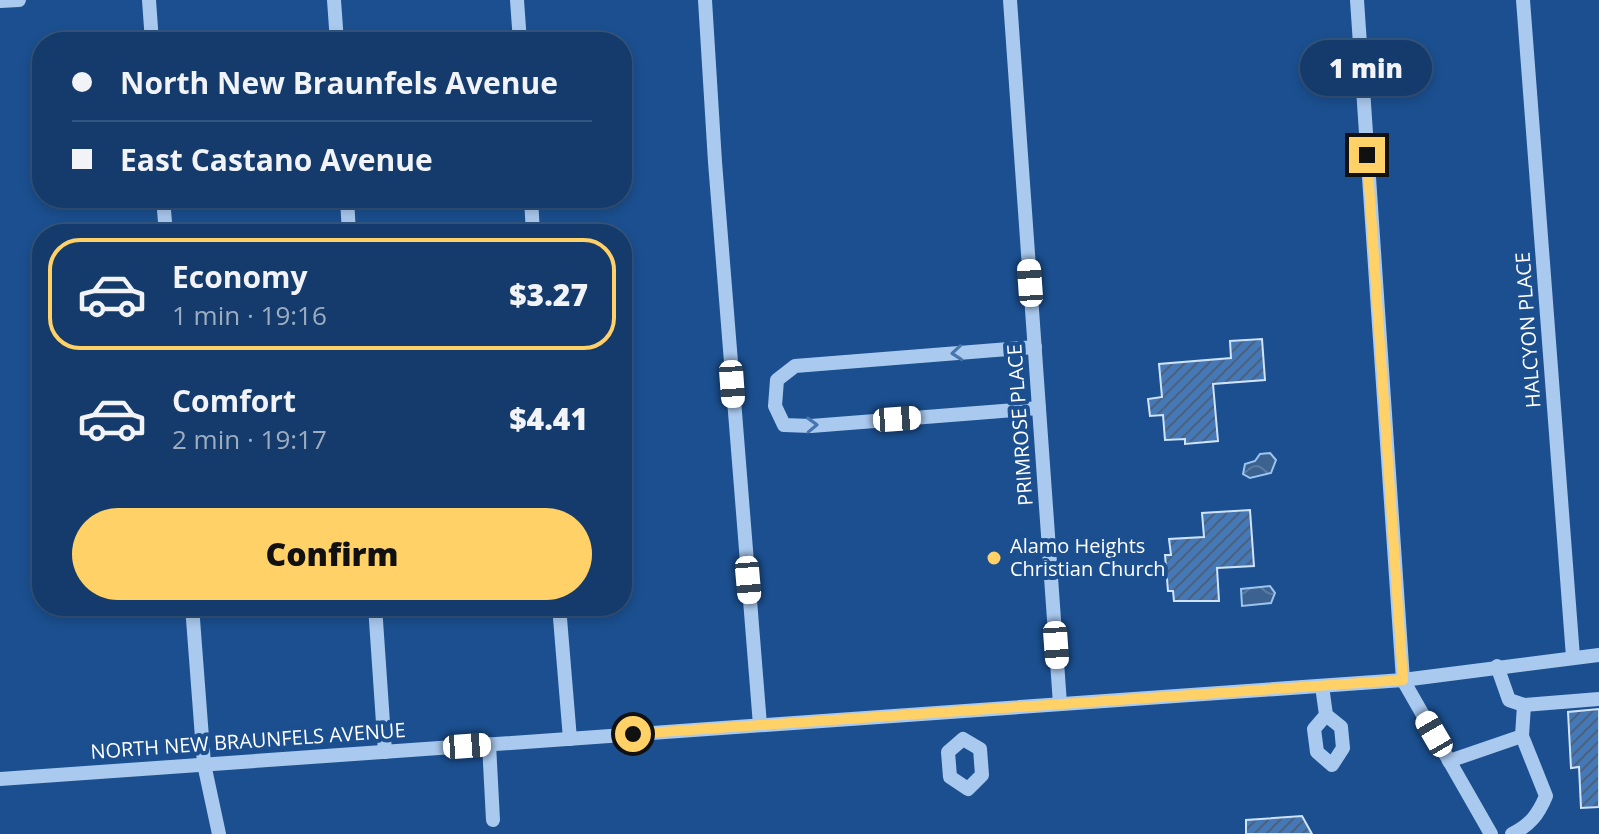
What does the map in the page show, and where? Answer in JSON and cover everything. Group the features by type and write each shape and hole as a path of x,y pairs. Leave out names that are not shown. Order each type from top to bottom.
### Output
{"street":[{"path":"0,1 19,0"},
{"path":"149,0 151,32"},
{"path":"334,0 336,32"},
{"path":"517,0 519,32"},
{"path":"705,0 760,725"},
{"name":"PRIMROSE PLACE","path":"1010,0 1060,704"},
{"path":"1357,0 1403,680 1491,834"},
{"name":"HALCYON PLACE","path":"1523,0 1573,657"},
{"path":"1035,347 795,366 777,380 775,406 784,425 811,426 1039,408"},
{"path":"193,616 204,764 219,834"},
{"path":"376,616 385,752"},
{"path":"560,616 570,739"},
{"name":"NORTH NEW BRAUNFELS AVENUE","path":"0,779 1403,680 1599,655"},
{"path":"1497,666 1509,700 1524,705 1599,699"},
{"path":"1322,686 1326,715"},
{"path":"1512,834 1526,827 1539,813 1546,796 1522,736 1524,705"},
{"path":"961,711 963,739"},
{"path":"1449,761 1522,736"},
{"path":"489,744 493,820"}],"water":[{"path":"1270,453 1276,460 1271,473 1250,478 1243,474 1245,464 1255,461 1260,454"},
{"path":"1270,586 1275,593 1271,603 1242,606 1241,589"}],"building":[{"path":"1262,339 1265,380 1213,384 1218,441 1185,444 1185,439 1165,440 1163,415 1150,416 1148,399 1162,397 1159,364 1231,358 1230,341"},
{"path":"1250,510 1254,566 1217,568 1219,601 1174,601 1173,591 1168,591 1165,555 1171,555 1169,539 1204,537 1202,513"},
{"path":"1599,709 1599,807 1581,808 1579,767 1571,768 1568,712"},
{"path":"1302,816 1312,834 1246,834 1246,820"}],"place":[{"name":"Alamo Heights Christian Church","path":"994,558"}],"route":[{"path":"633,734 1403,680 1367,155"}]}
